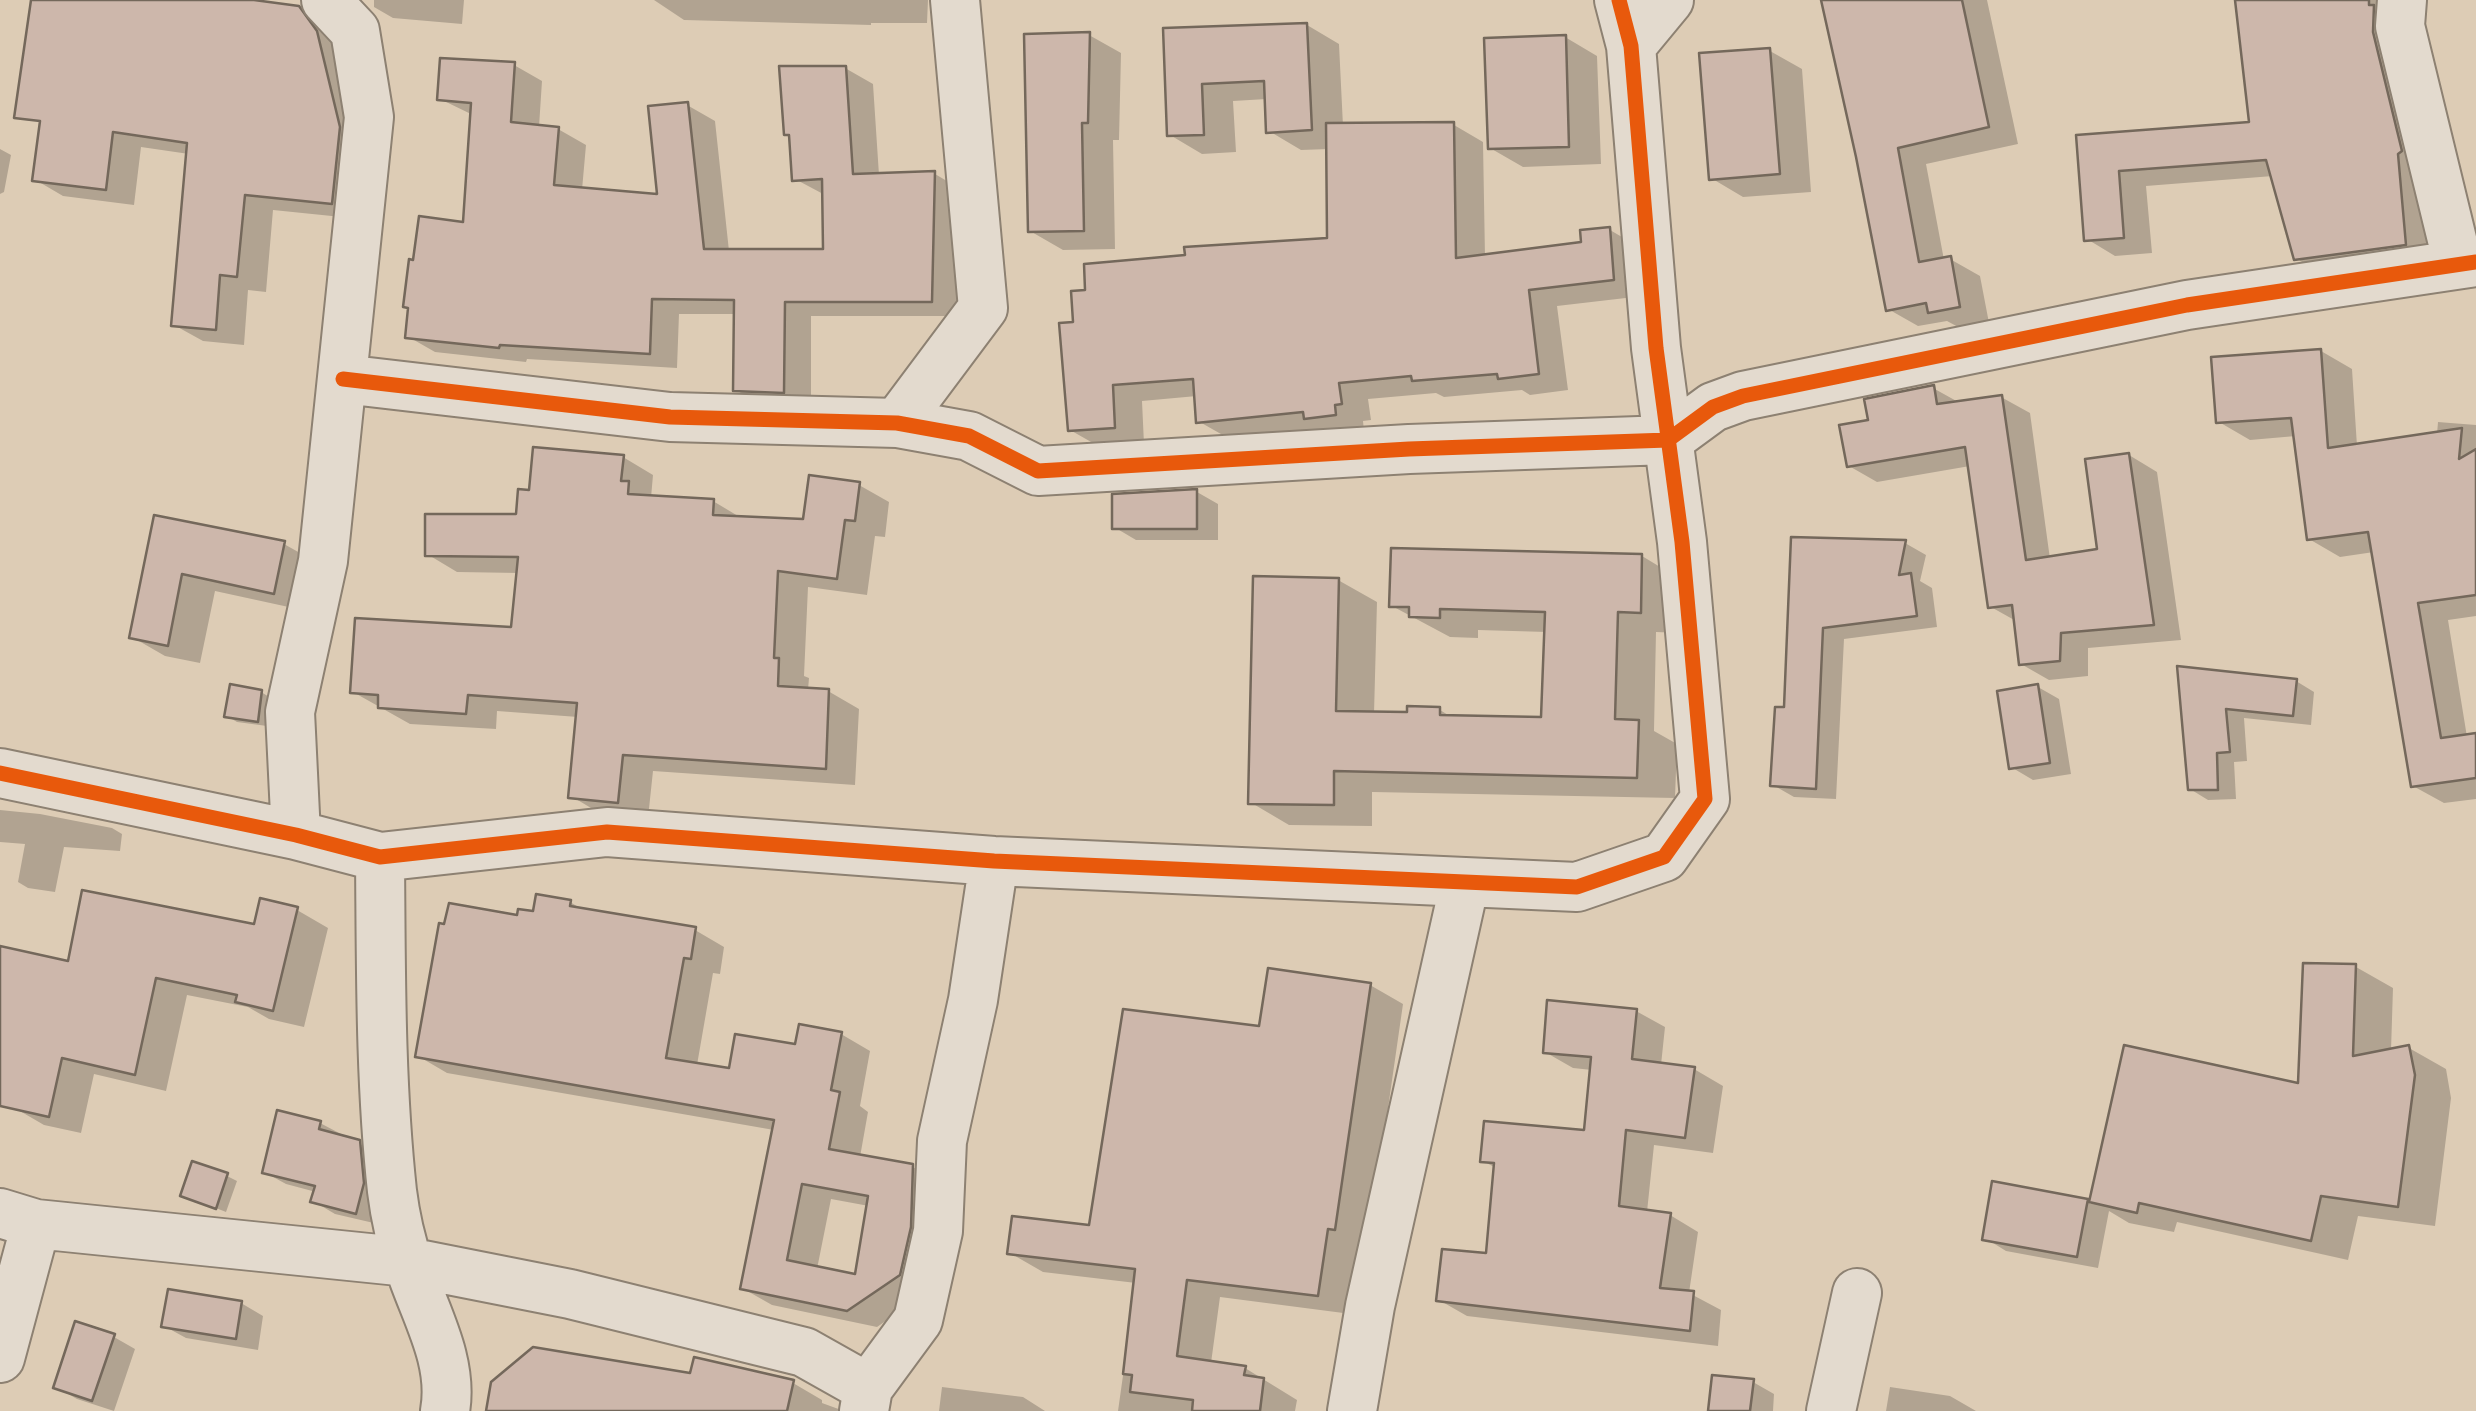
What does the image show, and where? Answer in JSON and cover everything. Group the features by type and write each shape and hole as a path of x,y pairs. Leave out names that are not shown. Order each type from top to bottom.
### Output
{"street":[{"path":"296,835 290,712 323,560 368,117 356,31 326,0"},
{"path":"897,424 983,308 955,0"},
{"path":"0,773 380,856 607,832 994,861 1577,887 1664,857 1705,799 1682,542 1656,348 1630,46 1619,0"},
{"path":"1630,46 1669,0"},
{"path":"343,379 670,417 897,424 969,436 1038,472 1409,449 1668,440 1713,407 1743,396 2187,306 2467,263 2400,26 2402,0"},
{"path":"380,856 392,1195 408,1262 445,1366 444,1411"},
{"path":"0,1358 18,1219 408,1262 570,1294 804,1352 866,1400 918,1320 938,1230 942,1141 972,1000 994,861"},
{"path":"1352,1411 1370,1306 1465,882"},
{"path":"1831,1411 1857,1294"}],"building":[{"path":"31,0 254,0 299,6 317,31 340,127 332,204 245,195 237,277 220,275 216,330 171,326 187,143 113,132 106,190 32,181 40,121 14,118"},
{"path":"1821,0 1962,0 1989,127 1898,148 1919,262 1951,256 1960,307 1928,313 1926,303 1886,311"},
{"path":"2235,0 2369,0 2369,5 2374,5 2373,32 2402,151 2398,154 2406,245 2294,260 2266,160 2119,171 2124,238 2084,241 2076,135 2249,122"},
{"path":"1307,23 1312,130 1266,133 1264,81 1202,84 1204,135 1167,136 1163,28"},
{"path":"1090,32 1088,123 1082,123 1084,231 1028,232 1024,34"},
{"path":"1566,35 1569,147 1488,149 1484,38"},
{"path":"1770,48 1780,174 1709,180 1699,53"},
{"path":"440,58 515,62 511,122 559,127 554,185 657,194 648,106 688,102 704,249 823,249 822,179 792,181 779,66 846,66 853,174 935,171 932,302 785,302 784,393 733,391 734,300 652,299 650,354 500,345 499,348 405,338 408,308 403,307 419,216 463,222 471,103 437,100"},
{"path":"1454,122 1456,258 1581,242 1580,230 1610,227 1614,280 1529,290 1539,374 1412,381 1411,376 1339,383 1342,404 1335,405 1336,415 1304,419 1303,412 1196,423 1193,379 1113,385 1115,428 1068,431 1059,323 1073,322 1071,291 1085,290 1084,264 1185,255 1184,247 1327,238 1326,123"},
{"path":"2321,349 2328,448 2462,428 2459,459 2476,449 2476,595 2418,603 2441,738 2476,733 2476,778 2411,787 2368,532 2307,540 2291,418 2216,423 2211,357"},
{"path":"1934,385 1937,404 2002,395 2026,560 2097,549 2085,459 2129,453 2154,625 2061,633 2060,661 2019,665 2012,605 1988,608 1965,447 1847,467 1839,425 1868,420 1864,399"},
{"path":"533,447 624,455 621,481 629,481 628,494 714,499 713,515 803,519 809,475 860,482 855,521 845,520 837,579 778,571 774,658 779,658 778,686 829,689 826,769 623,755 618,803 568,798 577,703 468,695 466,714 378,708 378,695 350,693 355,618 511,627 518,557 425,556 425,514 516,514 518,489 529,490"},
{"path":"1197,489 1197,529 1112,529 1112,494"},
{"path":"154,515 285,541 274,594 182,574 168,646 129,638"},
{"path":"1791,537 1906,540 1899,575 1911,573 1917,616 1823,628 1816,789 1770,786 1775,707 1784,707"},
{"path":"1391,548 1642,554 1641,613 1618,612 1615,719 1639,720 1637,778 1334,771 1334,805 1248,804 1253,576 1339,578 1336,711 1407,712 1407,706 1440,707 1440,715 1541,717 1545,612 1440,609 1440,618 1409,617 1409,607 1389,607"},
{"path":"2177,666 2297,679 2293,716 2226,709 2230,752 2217,753 2218,790 2188,790"},
{"path":"230,684 262,690 258,722 224,717"},
{"path":"2038,684 2050,763 2009,769 1997,691"},
{"path":"82,890 254,924 260,898 298,907 273,1011 235,1002 237,995 156,978 135,1075 62,1058 49,1117 0,1106 0,946 68,961"},
{"path":"536,894 571,900 570,906 696,927 691,959 684,958 666,1058 729,1068 735,1034 795,1044 799,1024 842,1032 831,1090 840,1092 829,1149 913,1164 911,1227 900,1275 847,1311 740,1289 774,1120 415,1057 439,923 444,924 449,903 517,915 518,909 533,911","holes":["802,1184 868,1196 855,1274 787,1260"]},
{"path":"2303,963 2356,964 2353,1056 2409,1045 2415,1075 2398,1207 2321,1196 2311,1241 2139,1203 2137,1213 2089,1202 2124,1045 2298,1083"},
{"path":"1268,968 1371,983 1335,1230 1328,1229 1318,1296 1187,1280 1177,1356 1246,1366 1244,1375 1264,1378 1260,1411 1192,1411 1193,1400 1130,1392 1132,1375 1123,1374 1135,1269 1007,1254 1012,1216 1089,1225 1123,1009 1259,1026"},
{"path":"1547,1000 1637,1009 1632,1059 1695,1067 1685,1138 1626,1130 1619,1206 1671,1213 1660,1288 1694,1291 1690,1331 1436,1301 1442,1249 1486,1253 1494,1163 1480,1162 1484,1121 1584,1130 1591,1057 1543,1053"},
{"path":"277,1110 321,1121 319,1129 360,1140 364,1183 356,1214 310,1202 315,1186 262,1173"},
{"path":"192,1161 228,1173 216,1209 180,1196"},
{"path":"1992,1181 2088,1199 2077,1257 1982,1240"},
{"path":"168,1289 242,1301 236,1339 161,1327"},
{"path":"75,1321 115,1334 92,1401 53,1388"},
{"path":"533,1347 690,1373 694,1357 794,1380 787,1411 486,1411 491,1382"},
{"path":"1712,1375 1754,1379 1750,1411 1708,1411"}],"cycle path":[{"path":"0,773 296,835 380,857 607,832 994,861 1577,887 1664,857 1705,799 1682,542 1656,348 1631,46 1619,0"},
{"path":"343,379 670,417 897,423 969,436 1038,471 1409,449 1668,440 1713,407 1743,396 2187,305 2476,262"}]}
